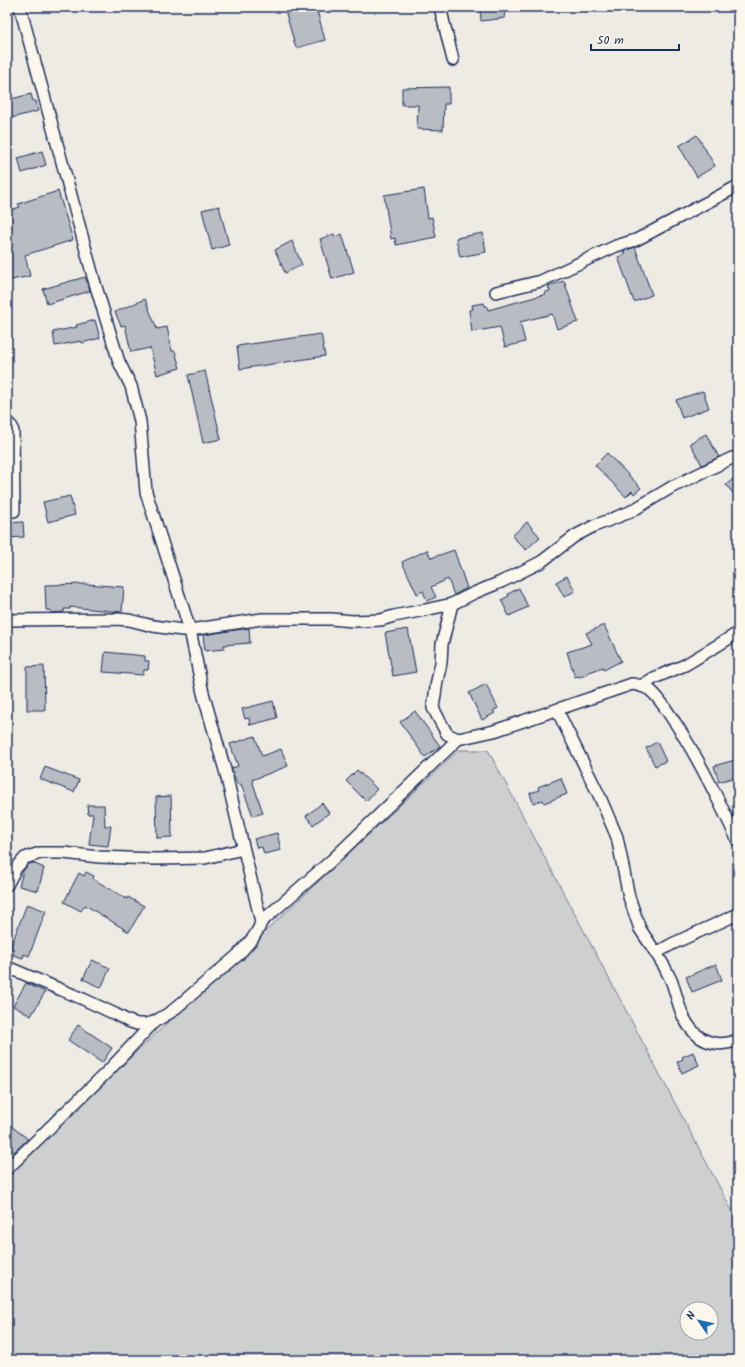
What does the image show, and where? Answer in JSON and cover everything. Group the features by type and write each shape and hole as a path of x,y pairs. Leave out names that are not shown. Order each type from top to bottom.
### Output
{"street":[{"path":"20,7 94,280 119,362 131,386 143,440 146,492 190,630 203,693 225,770 261,922"},
{"path":"440,7 453,60"},
{"path":"496,292 541,281 616,246 636,240 738,186"},
{"path":"7,422 12,427 13,432 14,510"},
{"path":"7,620 116,619 182,630 262,619 331,619 353,621 382,620 394,616 452,604 501,582 542,562 575,536 594,526 630,512 672,487 732,458"},
{"path":"452,604 442,644 441,663 436,681 433,708 447,734 458,739"},
{"path":"641,686 654,678 685,665 738,633"},
{"path":"7,1169 109,1070 154,1022 171,1012 238,956 253,938 261,922 332,860 458,739 494,731 632,684 641,686 650,691 663,705 684,737 715,793 738,841"},
{"path":"557,710 617,837 629,898 640,929 671,979 684,1018 700,1038 714,1044 729,1043 738,1040"},
{"path":"7,886 16,868 25,858 40,853 64,853 99,857 156,859 205,858 243,849"},
{"path":"656,953 672,944 738,914"},
{"path":"7,967 83,999 128,1021 137,1024 154,1022"}],"shaded area":[{"path":"459,750 488,750 738,1222 738,1360 7,1360 7,1173"}],"building":[{"path":"284,7 316,7 325,40 296,48"},
{"path":"480,7 504,7 505,18 481,21"},
{"path":"449,87 449,104 444,104 443,130 417,129 418,105 402,105 402,88"},
{"path":"31,94 33,101 36,101 38,111 11,118 7,100"},
{"path":"697,135 715,166 697,177 679,146"},
{"path":"42,151 46,165 22,173 18,158"},
{"path":"424,189 428,218 432,217 436,237 396,245 395,238 391,239 384,195"},
{"path":"58,191 73,240 25,255 30,276 7,281 7,211 20,207 18,204"},
{"path":"219,206 229,245 212,250 202,210"},
{"path":"483,233 486,252 460,257 456,238"},
{"path":"334,234 335,237 342,234 354,272 332,279 320,239"},
{"path":"292,241 302,265 285,273 275,250"},
{"path":"635,247 652,295 634,302 618,257 625,254 624,251"},
{"path":"85,277 90,291 47,304 43,289"},
{"path":"564,281 578,322 557,329 552,314 520,322 525,342 505,347 500,327 472,332 469,310 473,309 472,305 484,303 488,310 546,294 545,292 550,291 548,286"},
{"path":"145,299 157,329 167,327 172,351 175,351 180,368 157,375 150,348 131,352 125,325 121,326 115,312"},
{"path":"95,320 100,338 82,343 81,341 55,346 53,332 77,327 76,325"},
{"path":"321,334 325,356 240,369 237,346"},
{"path":"205,371 221,439 203,443 188,375"},
{"path":"703,391 709,408 682,418 676,400"},
{"path":"706,434 719,457 702,465 690,443"},
{"path":"607,453 641,488 634,494 632,491 626,497 595,465"},
{"path":"738,475 738,499 726,485"},
{"path":"70,496 75,515 48,522 43,502"},
{"path":"23,522 24,537 7,538 7,523"},
{"path":"527,522 540,537 526,550 512,536"},
{"path":"427,550 431,558 454,550 467,588 454,595 448,579 431,587 436,597 427,601 423,591 417,594 402,562"},
{"path":"567,576 575,591 564,597 556,582"},
{"path":"86,584 124,587 122,612 70,607 70,609 64,609 64,612 51,613 51,610 46,610 45,585"},
{"path":"519,588 528,607 509,616 501,600"},
{"path":"604,625 621,661 604,670 603,667 587,673 587,675 575,677 567,652 592,644 586,633"},
{"path":"249,628 250,643 224,645 224,649 205,651 203,635"},
{"path":"408,629 416,672 393,676 385,633"},
{"path":"105,652 145,656 145,661 149,661 148,670 144,670 143,675 103,672"},
{"path":"44,666 45,710 27,710 27,667"},
{"path":"486,684 498,708 493,711 495,713 482,720 469,693"},
{"path":"273,701 277,718 250,725 249,718 245,719 242,709"},
{"path":"415,711 440,746 425,757 400,722"},
{"path":"255,736 262,756 281,749 288,766 252,780 263,813 253,816 241,784 238,785 232,771 232,768 238,766 230,744"},
{"path":"657,742 666,761 655,766 646,748"},
{"path":"738,759 738,776 719,782 714,766"},
{"path":"45,767 79,780 74,792 40,779"},
{"path":"357,770 377,789 366,801 346,781"},
{"path":"561,778 567,794 544,803 543,800 533,803 530,793 539,790 538,787"},
{"path":"171,796 172,837 157,838 156,797"},
{"path":"322,803 329,813 313,825 306,816"},
{"path":"87,805 104,805 105,826 111,826 108,846 89,844 93,814 88,814"},
{"path":"277,833 281,850 264,854 262,847 257,848 254,839"},
{"path":"33,863 44,868 38,891 19,886 23,871 29,864"},
{"path":"86,872 94,876 93,879 127,899 128,897 144,906 129,932 85,905 81,911 64,902 79,873 84,876"},
{"path":"27,904 46,911 29,956 24,954 23,958 13,955 15,950 10,948"},
{"path":"92,960 110,968 101,988 83,979"},
{"path":"716,964 722,980 692,992 686,977"},
{"path":"26,983 45,992 31,1016 13,1006"},
{"path":"78,1025 112,1048 102,1063 68,1040"},
{"path":"693,1052 699,1065 682,1073 677,1062 683,1059 682,1057"},
{"path":"7,1123 28,1139 14,1152 7,1147"}]}
